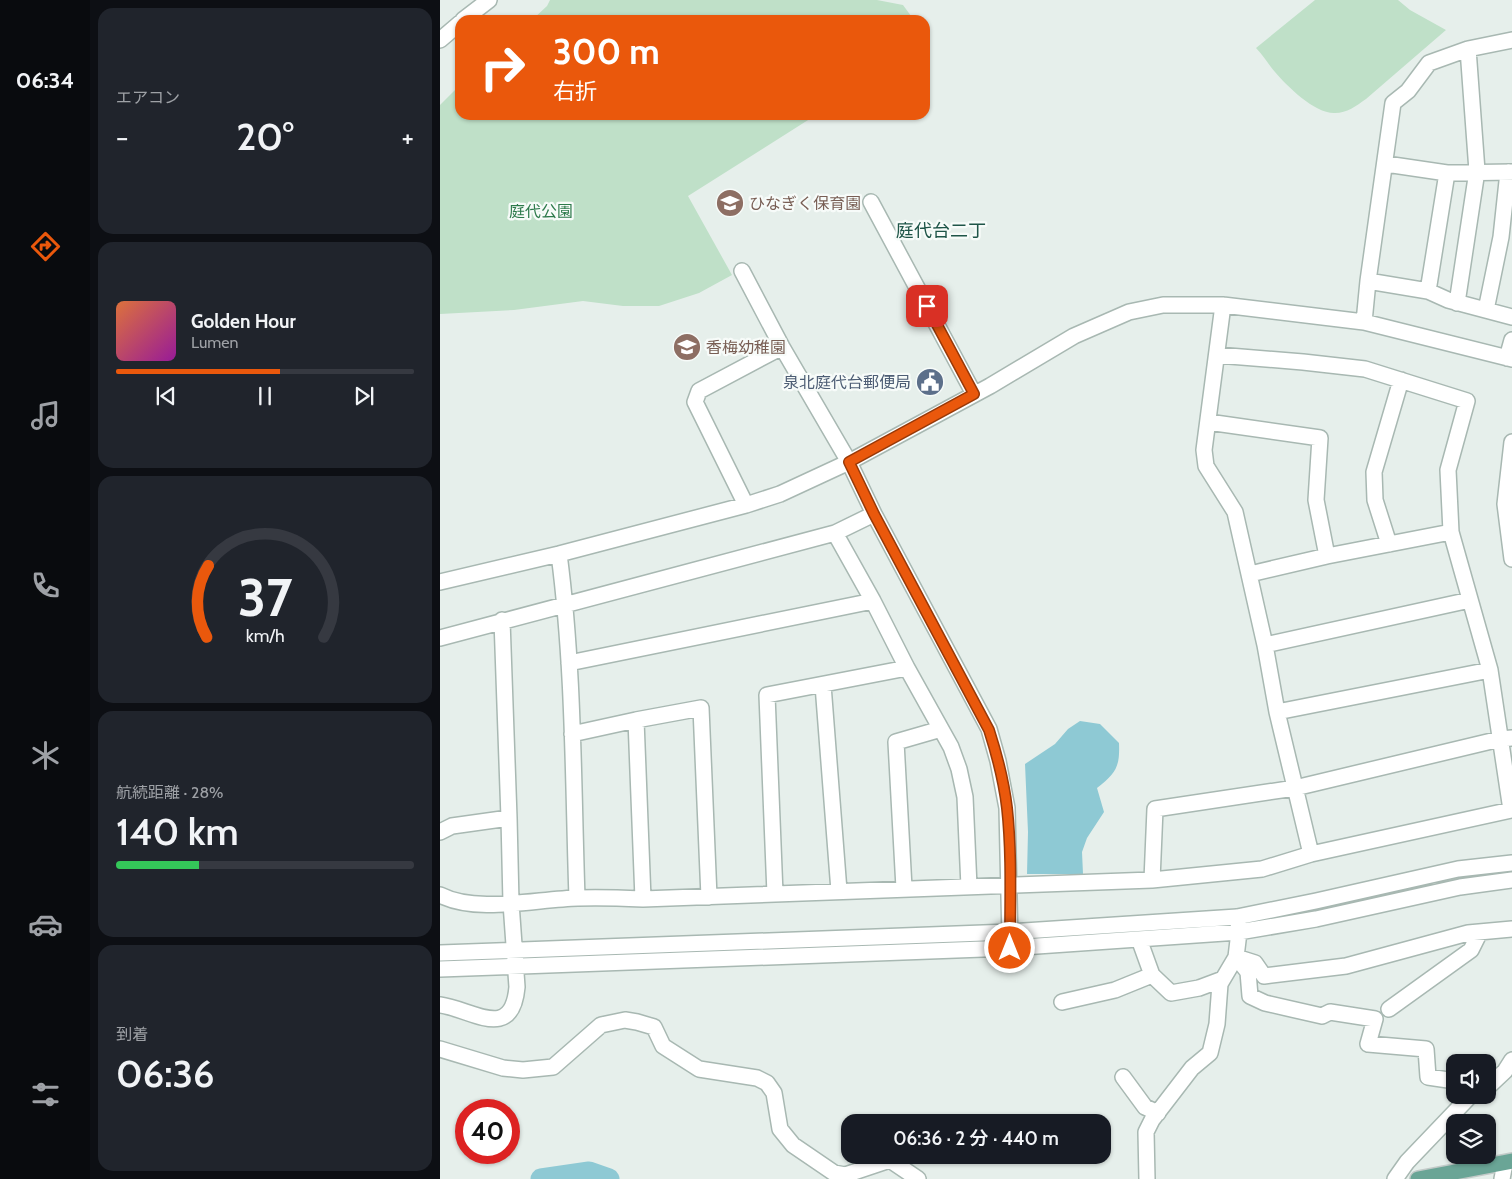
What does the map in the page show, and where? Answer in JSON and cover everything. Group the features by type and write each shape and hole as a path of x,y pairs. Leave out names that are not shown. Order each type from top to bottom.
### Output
{"main road":[{"path":"1418,1179 1509,1162"}],"street":[{"path":"466,15 473,4 489,0"},
{"path":"440,40 455,27"},
{"path":"1364,322 1393,103 1408,91 1429,63 1468,49 1512,40"},
{"path":"1457,302 1476,171 1468,49"},
{"path":"1386,164 1447,173 1476,171 1510,172 1501,238 1486,310"},
{"path":"1428,291 1447,173"},
{"path":"871,202 974,394"},
{"path":"742,271 782,347 849,462 874,514 989,730 998,761 1007,808 1010,948"},
{"path":"1368,281 1428,291 1457,302 1512,317"},
{"path":"440,582 558,554 746,505 780,494 849,462 990,386 1074,336 1129,312 1163,305 1223,305 1364,322 1510,359 1512,340"},
{"path":"1223,305 1204,450 1206,466 1235,512 1265,644 1277,712 1311,854"},
{"path":"746,505 695,402 699,391 782,347"},
{"path":"440,895 456,902 468,904 577,898 643,899 1152,880 1262,869 1311,854 1511,810 1506,738 1490,670 1450,532 1448,470 1467,401 1365,369 1217,355"},
{"path":"1389,544 1375,500 1374,472 1401,380"},
{"path":"1208,422 1320,438 1316,500 1327,556"},
{"path":"1512,442 1505,504 1512,559"},
{"path":"440,638 835,533 874,514"},
{"path":"1250,574 1327,556 1450,532"},
{"path":"835,533 951,747 959,769 965,797 969,887"},
{"path":"558,554 565,605 569,663 577,898"},
{"path":"1265,644 1470,600"},
{"path":"569,663 873,601"},
{"path":"440,1005 495,1020 506,1015 512,1009 516,999 502,620"},
{"path":"775,894 767,695 907,668"},
{"path":"1277,712 1490,670"},
{"path":"823,685 839,891"},
{"path":"572,734 701,708 709,896"},
{"path":"636,720 643,899"},
{"path":"904,888 896,742 941,729"},
{"path":"1152,880 1156,809 1295,788 1506,738"},
{"path":"440,832 452,826 509,818"},
{"path":"440,969 1010,948 1139,939 1238,924 1316,902 1458,869 1512,863"},
{"path":"440,953 1238,924 1316,919 1460,887 1512,880"},
{"path":"1147,1179 1146,1132 1192,1068 1210,1053 1217,1024 1220,984 1236,957 1238,924"},
{"path":"1236,957 1255,963 1264,976 1346,966 1468,933 1512,929"},
{"path":"1389,1009 1470,950 1480,932"},
{"path":"1139,939 1152,975 1171,993 1199,988 1223,979"},
{"path":"1236,957 1248,972 1250,996 1265,1003 1322,1016 1330,1012 1375,1019 1368,1044 1426,1049 1428,1077 1446,1080"},
{"path":"1062,1002 1115,990 1152,975"},
{"path":"440,1049 503,1068 524,1070 553,1067 601,1025 625,1020 637,1022 654,1027 663,1046 699,1069 757,1078 766,1083 774,1093 780,1129 793,1145 834,1173 845,1175 890,1160 918,1179"},
{"path":"1496,1079 1505,1071 1512,1060"},
{"path":"1123,1077 1145,1107 1158,1113"},
{"path":"1395,1179 1407,1162 1462,1104"},
{"path":"1502,1179 1509,1162"}],"green space":[{"path":"550,0 877,0 903,5 910,15 537,15 547,6"},
{"path":"1315,0 1398,0 1410,10 1446,30 1362,102 1344,112 1327,112 1310,104 1294,91 1275,72 1256,48"},
{"name":"庭代公園","path":"455,90 455,120 808,120 688,196 732,275 699,293 659,306 623,306 583,301 514,310 440,314 440,105"}],"water":[{"path":"1080,721 1100,724 1119,743 1119,758 1116,769 1097,788 1104,812 1087,838 1082,852 1083,874 1027,874 1028,832 1025,764 1055,744 1068,729"}],"waterway":[{"path":"541,1179 589,1172 609,1179"}],"place":[{"name":"ひなぎく保育園","path":"730,203"},
{"name":"香梅幼稚園","path":"687,347"},
{"name":"泉北庭代台郵便局","path":"930,382"}],"district":[{"name":"庭代台二丁","path":"941,231"}],"route":[{"path":"927,306 974,394 849,462 874,514 989,730 998,761 1007,808 1010,948"}]}
